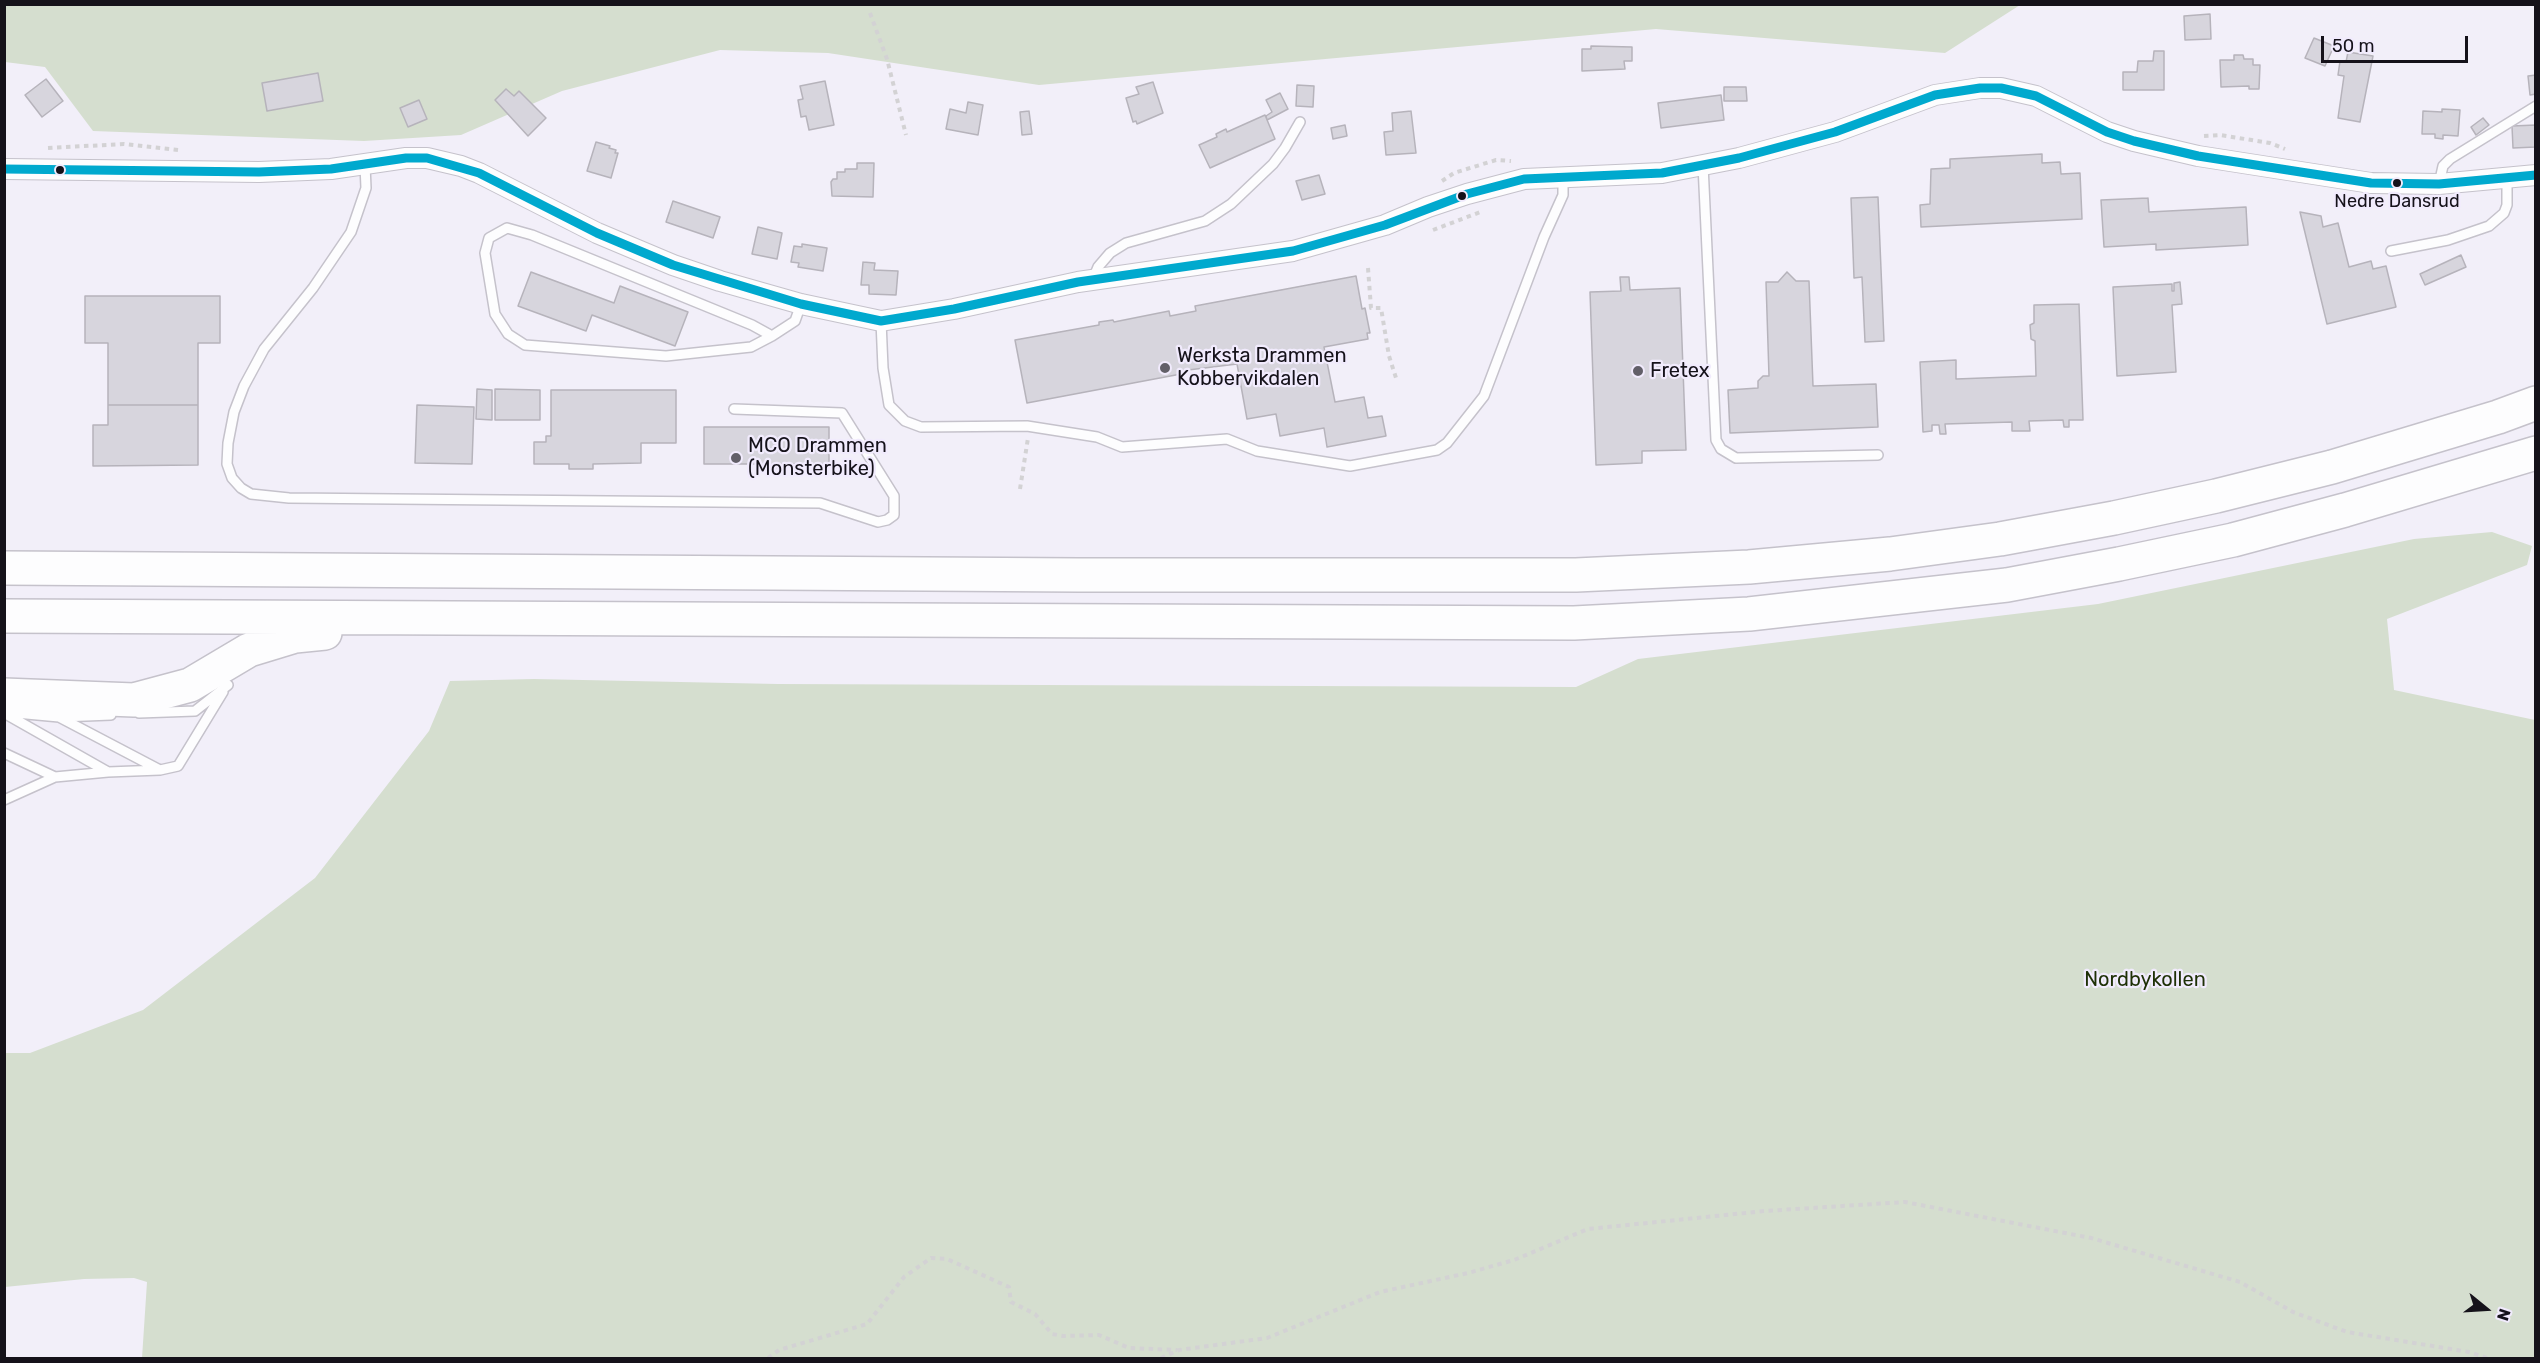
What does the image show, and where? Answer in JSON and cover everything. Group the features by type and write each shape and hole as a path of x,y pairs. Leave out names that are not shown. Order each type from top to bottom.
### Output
{"highway":[{"path":"4,568 1576,576 1749,567 1890,554 2000,539 2125,516 2331,467 2498,417 2535,403"},
{"path":"4,616 1574,623 1749,614 2007,585 2119,564 2233,540 2345,510 2535,453"},
{"path":"4,695 134,699 190,685 237,669 295,636 492,618"}],"street":[{"path":"4,169 259,172 365,165 406,158 427,158 461,166 597,233 673,265 801,304 881,321 954,309 1093,279 1293,251 1385,225 1428,207 1490,187 1524,179 1662,173 1739,158 1824,135 1935,95 1957,90 2001,88 2036,96 2107,132 2162,149 2371,183 2439,184 2535,175"}],"lane":[{"path":"2439,184 2443,166 2450,159 2535,106"},
{"path":"1093,279 1098,267 1110,253 1126,243 1205,221 1231,204 1273,164 1300,122"},
{"path":"365,165 366,188 351,232 319,280 264,349 244,386 234,412 228,443 227,464 232,478 241,488 262,496 289,498 820,503 878,522 888,520 894,515 894,496 842,413 734,409"},
{"path":"1703,165 1716,440 1721,449 1736,458 1878,455"},
{"path":"881,321 883,368 889,405 905,420 921,427 1027,426 1097,437 1122,447 1227,439 1257,451 1350,466 1437,450 1448,442 1484,396 1544,237 1563,195 1563,178"},
{"path":"2391,251 2448,240 2489,226 2504,213 2507,178"},
{"path":"772,336 752,325 532,235 507,228 489,238 485,253 495,314 508,334 525,345 666,356 751,347 772,336 795,321 801,304"},
{"path":"127,714 195,711 237,669"},
{"path":"4,800 55,777 108,771 160,770 178,766 237,669"},
{"path":"4,712 108,771"},
{"path":"4,712 59,717 116,714"},
{"path":"59,717 160,770"},
{"path":"4,753 55,777"}],"path":[{"path":"870,14 887,59 906,135"},
{"path":"1368,268 1371,308 1381,308 1389,356 1397,381"},
{"path":"1020,489 1029,441"},
{"path":"768,1359 779,1350 867,1324 904,1276 931,1258 947,1259 1009,1287 1011,1302 1035,1314 1052,1334 1099,1335 1129,1348 1179,1350 1267,1338 1380,1292 1468,1273 1514,1260 1588,1229 1765,1211 1905,1202 2091,1238 2240,1282 2293,1311 2347,1332 2469,1352 2487,1359"},
{"path":"1161,1359 1179,1350"}],"green space":[{"path":"5,4 2020,5 1945,53 1656,29 1039,85 828,53 720,50 562,91 461,135 364,141 93,131 45,67 5,62"},
{"name":"Nordbykollen","path":"2492,532 2532,546 2527,565 2387,619 2394,690 2535,720 2535,1358 142,1358 147,1282 134,1278 84,1279 5,1287 5,1053 30,1053 143,1010 315,878 429,731 450,681 534,679 778,684 1576,687 1638,659 2098,604 2414,539"}],"building":[{"path":"2210,14 2211,39 2185,40 2184,16"},
{"path":"2314,38 2334,46 2325,66 2305,58"},
{"path":"1591,46 1632,47 1632,61 1624,61 1625,69 1582,71 1582,49 1591,49"},
{"path":"2154,51 2164,51 2164,90 2123,90 2123,72 2137,72 2138,61 2153,61"},
{"path":"2348,52 2373,56 2360,122 2338,118 2344,76 2338,75 2340,61 2346,62"},
{"path":"2234,55 2243,55 2244,59 2253,59 2253,65 2260,65 2259,89 2249,89 2249,86 2221,87 2220,60 2234,60"},
{"path":"318,73 323,101 267,111 262,83"},
{"path":"2536,75 2536,94 2530,95 2528,76"},
{"path":"46,79 63,101 42,117 25,95"},
{"path":"825,81 834,125 809,130 806,116 801,117 798,100 803,99 800,86"},
{"path":"1153,82 1163,113 1137,124 1136,121 1133,122 1126,98 1139,94 1136,87"},
{"path":"1297,85 1314,86 1313,107 1296,106"},
{"path":"1724,87 1746,87 1747,101 1724,101"},
{"path":"506,89 514,96 519,91 546,118 528,136 495,100"},
{"path":"1280,93 1288,109 1267,120 1266,116 1272,112 1266,100"},
{"path":"1721,95 1724,120 1661,128 1658,103"},
{"path":"419,100 427,119 408,127 400,108"},
{"path":"968,102 983,105 978,135 946,129 950,109 966,113"},
{"path":"2442,109 2460,110 2458,136 2443,135 2443,139 2435,138 2435,134 2422,134 2423,111 2442,112"},
{"path":"1029,111 1032,134 1022,135 1020,112"},
{"path":"1411,111 1416,153 1386,155 1384,132 1393,131 1392,113"},
{"path":"1265,115 1275,139 1210,168 1199,145 1217,137 1216,134 1226,129 1227,132"},
{"path":"2483,118 2489,125 2476,135 2471,127"},
{"path":"1345,125 1347,136 1333,139 1331,128"},
{"path":"2536,125 2536,147 2513,148 2512,126"},
{"path":"596,142 610,146 609,148 618,153 611,178 587,171"},
{"path":"2042,154 2042,163 2060,162 2061,174 2080,173 2082,219 1921,227 1920,205 1930,204 1931,169 1950,168 1950,159"},
{"path":"857,163 874,163 873,197 832,196 831,182 837,179 837,172 857,169"},
{"path":"1319,175 1325,194 1302,200 1296,181"},
{"path":"1878,197 1884,341 1865,342 1862,277 1854,278 1851,198"},
{"path":"2148,198 2149,212 2246,207 2248,245 2156,250 2156,244 2104,247 2101,200"},
{"path":"673,201 720,217 713,238 666,222"},
{"path":"2300,212 2321,216 2323,227 2338,223 2349,267 2371,261 2373,269 2386,266 2396,307 2327,324"},
{"path":"758,227 782,233 777,259 752,254"},
{"path":"802,244 827,248 823,271 798,267 799,263 791,262 794,246 802,247"},
{"path":"2461,255 2466,267 2425,285 2420,274"},
{"path":"863,262 875,263 874,270 898,271 896,295 869,294 869,285 861,285"},
{"path":"531,272 614,303 620,286 688,312 675,346 592,315 586,331 518,306"},
{"path":"1787,272 1796,281 1809,281 1813,386 1876,384 1878,427 1730,433 1728,390 1758,388 1758,381 1763,376 1769,376 1766,282 1778,282"},
{"path":"1356,276 1362,309 1365,308 1370,333 1367,333 1368,339 1324,347 1335,402 1364,397 1368,418 1382,416 1386,436 1327,447 1324,428 1280,436 1276,414 1247,419 1237,364 1180,371 1181,374 1027,403 1015,340 1099,325 1099,322 1113,320 1114,322 1169,311 1170,316 1196,311 1195,306"},
{"name":"Fretex","path":"1620,277 1629,277 1630,290 1680,288 1686,450 1642,451 1642,463 1596,465 1590,292 1621,291"},
{"path":"2180,282 2182,304 2172,305 2176,372 2117,376 2113,287 2172,284 2172,291 2174,291 2174,283"},
{"path":"85,296 220,296 220,343 198,343 198,405 108,405 108,343 85,343"},
{"path":"2079,304 2083,420 2069,420 2069,427 2064,427 2063,420 2029,421 2030,431 2012,431 2012,422 1945,424 1946,434 1940,434 1939,425 1932,425 1932,431 1923,432 1920,362 1956,360 1956,379 2036,376 2035,341 2031,339 2030,325 2034,323 2034,305"},
{"path":"477,389 492,390 492,420 476,419"},
{"path":"495,389 540,390 540,420 495,420"},
{"path":"551,390 676,390 676,443 641,443 641,463 593,464 593,469 569,469 569,464 534,464 534,442 546,442 546,436 551,436"},
{"path":"108,405 198,405 198,465 93,466 93,425 108,425"},
{"path":"417,405 474,407 472,464 415,463"},
{"path":"704,427 829,427 829,464 776,464 775,472 758,472 758,464 704,464"}],"transit line":[{"path":"4,169 259,172 331,169 406,158 427,158 479,173 597,233 673,265 801,304 881,321 954,309 1078,282 1293,251 1385,225 1467,194 1524,179 1662,173 1739,158 1835,132 1935,95 1980,88 2001,88 2036,96 2107,132 2134,141 2198,156 2371,183 2439,184 2536,175"}],"place":[{"name":"Nedre Dansrud","path":"2397,183"},
{"name":"Werksta Drammen Kobbervikdalen","path":"1165,368"},
{"name":"Fretex","path":"1638,371"},
{"name":"MCO Drammen (Monsterbike)","path":"736,458"}]}
